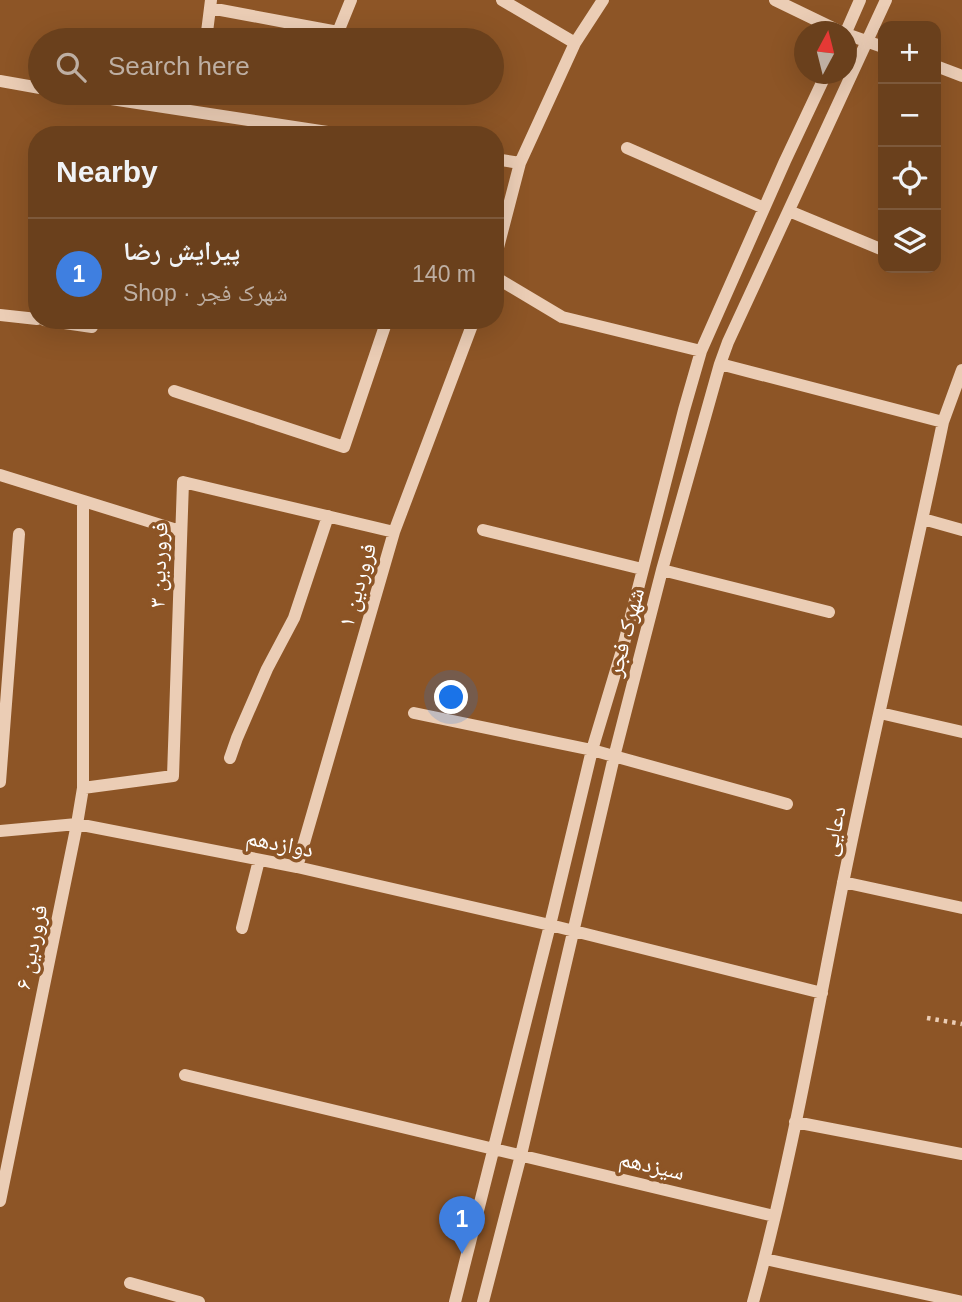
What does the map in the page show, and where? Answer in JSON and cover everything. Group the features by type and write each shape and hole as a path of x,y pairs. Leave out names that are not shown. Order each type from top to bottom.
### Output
{"street":[{"path":"340,28 351,0"},
{"path":"502,0 575,43"},
{"path":"504,224 520,163 575,43 603,0"},
{"path":"775,0 820,21"},
{"path":"850,21 860,0"},
{"name":"شهرک فجر","path":"483,1302 521,1155 614,757 662,570 720,364 886,0"},
{"path":"207,28 210,4 320,28"},
{"path":"857,37 878,45"},
{"path":"941,68 962,76"},
{"path":"0,81 28,86"},
{"name":"شهرک فجر","path":"455,1302 592,750 623,647 701,351 821,84"},
{"path":"151,105 288,126"},
{"path":"627,148 764,208"},
{"path":"504,160 520,163"},
{"path":"789,211 878,248"},
{"path":"504,283 562,317 701,351"},
{"path":"0,314 28,318"},
{"path":"174,391 344,447 384,329"},
{"name":"فروردین ۱","path":"297,867 394,532 471,329"},
{"path":"720,364 943,422"},
{"name":"دعایی","path":"753,1302 795,1122 843,882 943,422 962,370"},
{"path":"0,475 180,531"},
{"name":"فروردین ۳","path":"83,788 173,776 183,482 394,532"},
{"name":"فروردین ۶","path":"0,1201 83,788 83,501"},
{"path":"230,758 267,669 294,618 327,516"},
{"path":"923,519 962,530"},
{"path":"483,530 642,569"},
{"path":"0,782 19,534"},
{"path":"662,570 828,612"},
{"path":"414,713 592,750 787,804"},
{"path":"880,713 962,732"},
{"name":"دوازدهم","path":"0,831 77,824 297,867 550,925 822,993"},
{"path":"242,928 259,860"},
{"path":"843,882 962,908"},
{"name":"سیزدهم","path":"185,1075 774,1216"},
{"path":"795,1122 962,1154"},
{"path":"765,1259 962,1301"},
{"path":"130,1283 200,1302"}],"path":[{"path":"927,1018 962,1024"}],"place":[{"name":"پیرایش رضا","path":"462,1254"}]}
